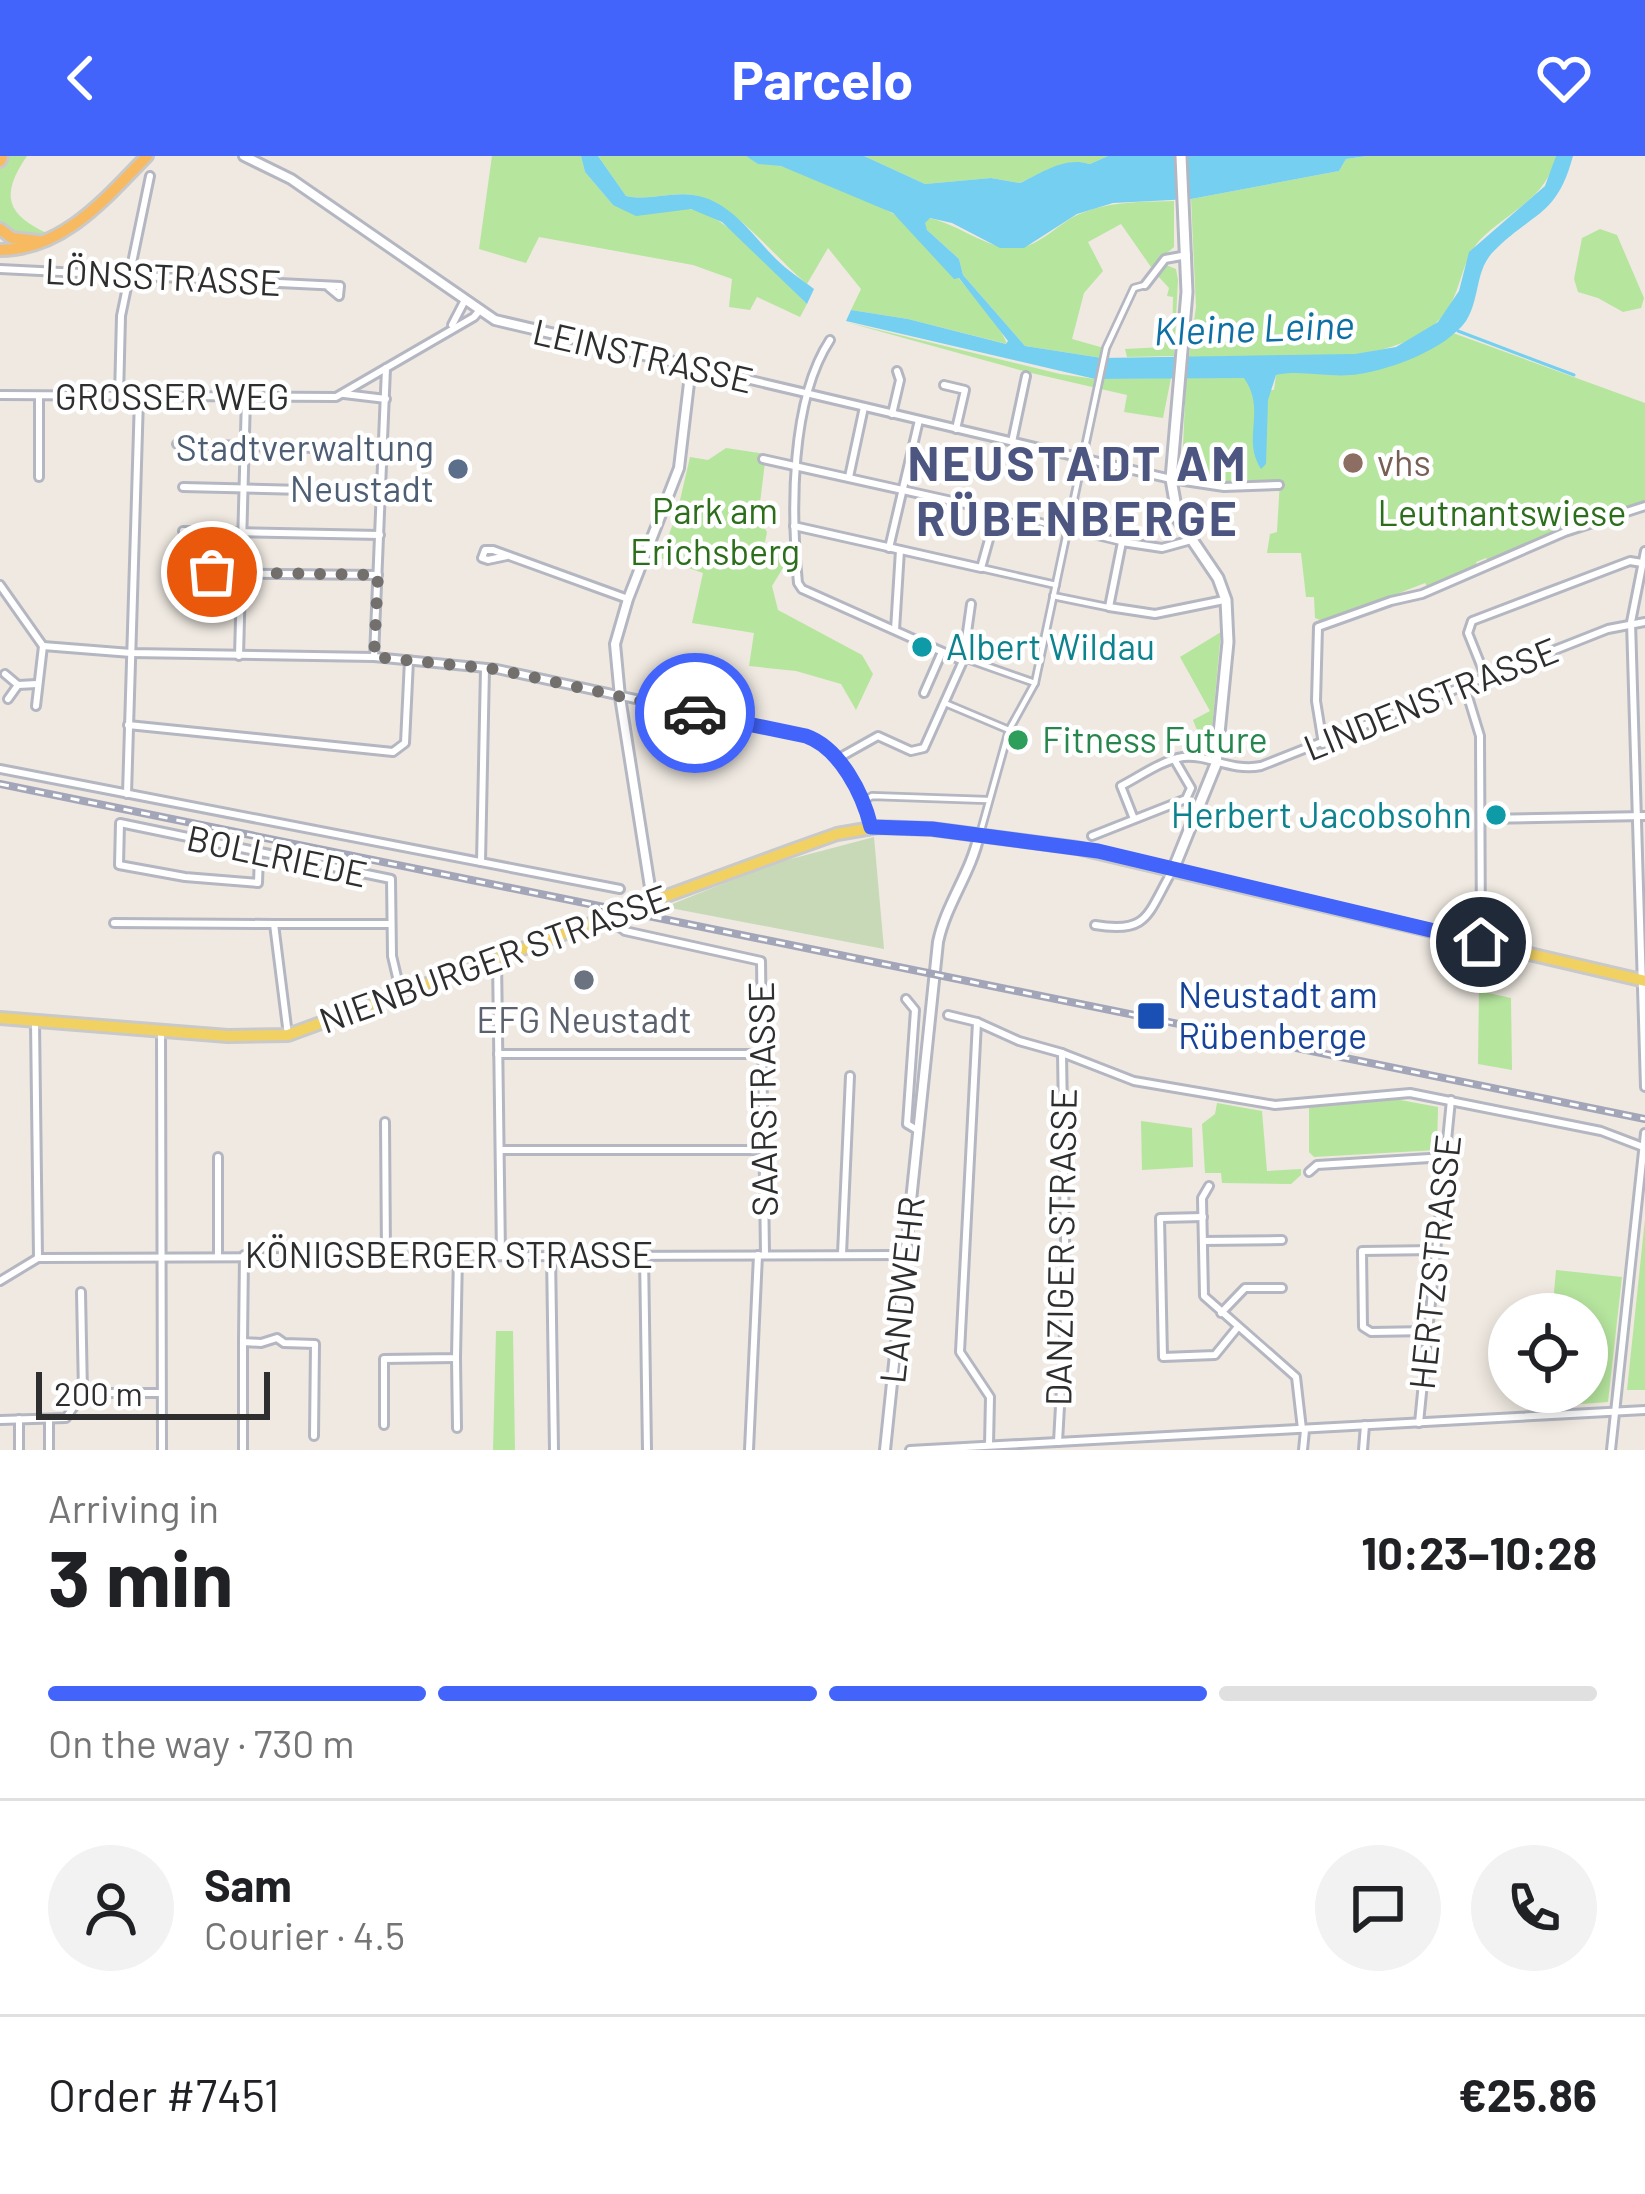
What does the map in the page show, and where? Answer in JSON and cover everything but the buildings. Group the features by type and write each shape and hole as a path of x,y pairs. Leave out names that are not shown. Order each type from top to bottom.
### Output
{"highway":[{"path":"0,250 43,245 64,232 147,156"},
{"path":"0,229 26,242 64,232"}],"main road":[{"path":"1173,870 1216,764 1228,642 1226,600 1178,519 1171,478 1183,353 1186,255 1181,156"},
{"name":"NIENBURGER STRASSE","path":"0,1018 269,1038 288,1034 826,838 871,827 1098,851 1642,980"}],"street":[{"name":"LEINSTRASSE","path":"244,156 309,191 479,310 521,328 1171,478 1224,487 1280,485"},
{"path":"118,397 127,274 150,176"},
{"path":"980,835 1009,730 1035,683 1105,354 1134,288 1145,285 1165,259 1186,255"},
{"name":"LÖNSSTRASSE","path":"0,269 327,286"},
{"path":"451,328 465,300"},
{"name":"GROSSER WEG","path":"0,395 328,398 344,394 479,310"},
{"path":"830,340 818,358 796,466 794,526 800,587 942,652 1035,683"},
{"path":"652,900 615,644 679,468 691,366"},
{"path":"374,657 386,368"},
{"path":"892,414 900,380 897,370"},
{"path":"1012,442 1025,376"},
{"path":"944,385 965,390 956,429"},
{"name":"GROSSER WEG","path":"344,394 386,399"},
{"path":"39,396 39,477"},
{"path":"239,656 246,397"},
{"path":"127,794 139,398"},
{"path":"849,477 864,407"},
{"path":"890,548 919,420"},
{"path":"177,444 384,450"},
{"path":"763,459 1122,542 1162,548 1191,540"},
{"path":"183,487 382,492"},
{"path":"1324,744 1316,700 1318,627 1422,594 1565,532 1645,506"},
{"path":"981,568 997,511"},
{"path":"794,526 1056,585"},
{"path":"183,531 380,535"},
{"path":"1109,607 1122,542"},
{"path":"895,630 900,550"},
{"path":"1645,551 1631,622 1641,816 1645,1087"},
{"path":"507,556 628,599"},
{"path":"1486,678 1468,633 1472,622 1630,561 1644,563"},
{"path":"178,573 378,575"},
{"path":"0,584 43,646 36,706"},
{"path":"1053,596 1155,614 1226,600"},
{"path":"837,758 878,736 911,752 924,748 963,660 970,604"},
{"name":"LINDENSTRASSE","path":"1174,760 1187,756 1250,768 1324,744 1631,622 1645,622"},
{"path":"43,646 131,653 374,657 485,668 806,736 824,744 837,758 871,827"},
{"path":"924,693 942,652"},
{"path":"128,725 393,752 405,743 409,660"},
{"path":"482,862 485,668"},
{"path":"4,674 18,685 38,684"},
{"path":"8,699 18,685"},
{"path":"1465,687 1480,736 1481,942"},
{"path":"945,703 1009,730"},
{"path":"1092,836 1186,799 1190,793 1174,760 1120,786 1135,818"},
{"path":"0,769 620,889"},
{"path":"862,802 872,796 987,800"},
{"path":"1482,820 1641,816"},
{"name":"BOLLRIEDE","path":"259,854 258,883 118,865 120,823 391,879 392,956 401,994"},
{"name":"LANDWEHR","path":"885,1450 940,929 967,877 980,835"},
{"path":"1095,926 1135,927 1173,870"},
{"name":"SAARSTRASSE","path":"608,917 625,931 761,961 765,1150 749,1450"},
{"path":"114,923 391,924"},
{"path":"274,924 288,1034"},
{"path":"497,958 501,1255"},
{"name":"LANDWEHR","path":"907,999 916,1010 907,1124 919,1130"},
{"path":"948,1015 1130,1080 1268,1105 1410,1093 1600,1131 1643,1147"},
{"path":"35,1021 38,1258"},
{"path":"977,1022 960,1352 990,1397 989,1445"},
{"path":"160,1030 162,1450"},
{"name":"DANZIGER STRASSE","path":"1058,1442 1066,1281 1063,1053"},
{"path":"499,1054 763,1054"},
{"path":"842,1254 850,1076"},
{"name":"HERTZSTRASSE","path":"1419,1423 1451,1100"},
{"path":"385,1121 386,1255"},
{"path":"1612,1450 1645,1133"},
{"path":"500,1150 765,1150"},
{"path":"218,1157 218,1255"},
{"path":"1310,1172 1317,1165 1446,1157"},
{"path":"1209,1186 1202,1198 1204,1296 1296,1377 1303,1450"},
{"path":"1203,1217 1160,1218 1163,1357 1215,1355 1237,1328"},
{"path":"1203,1241 1282,1240"},
{"path":"1429,1331 1371,1332 1364,1328 1362,1251 1436,1250"},
{"path":"243,1450 244,1255"},
{"path":"457,1428 458,1255"},
{"path":"644,1255 647,1450"},
{"name":"KÖNIGSBERGER STRASSE","path":"0,1280 38,1258 904,1255"},
{"path":"550,1256 554,1450"},
{"path":"1221,1313 1246,1288 1282,1288"},
{"path":"0,1420 66,1418 82,1393 81,1292"},
{"path":"243,1342 277,1338 284,1343 315,1344 314,1436"},
{"path":"384,1425 384,1359 456,1358"},
{"path":"82,1393 161,1393"},
{"path":"910,1450 1645,1410"},
{"path":"19,1419 20,1450"},
{"path":"49,1419 49,1450"},
{"path":"1363,1450 1365,1425"},
{"path":"1131,1438 1131,1450"}],"green space":[{"path":"10,156 27,156 13,182 16,211 49,234 24,237 0,223 0,166"},
{"path":"492,156 581,156 585,172 613,205 704,213 736,234 807,304 800,317 757,297 750,310 729,307 732,279 693,265 539,237 526,263 479,249"},
{"path":"598,156 746,156 871,202 904,222 937,255 989,315 1007,344 851,310 861,289 828,248 807,284 723,208 693,195 626,196"},
{"path":"864,156 1108,156 1090,164 1063,164 1020,183 991,178 925,184"},
{"path":"1556,156 1537,193 1475,246 1448,309 1419,335 1390,347 1322,358 1189,357 1196,307 1191,199 1339,171 1346,159"},
{"path":"1174,201 1174,247 1151,267 1121,224 1088,242 1103,271 1084,293 1072,339 1104,348 1102,358 1025,346 963,275 959,259 924,224 929,218 995,245 1017,248 1093,209"},
{"path":"1600,229 1617,235 1644,298 1641,308 1623,312 1578,292 1574,279 1582,238"},
{"path":"1166,265 1176,269 1178,280 1174,356 1127,357 1125,349 1164,347 1172,341 1173,297 1167,296 1169,288 1158,276"},
{"path":"846,322 1060,374 1095,379 1171,378 1163,418 1124,412 1127,395"},
{"name":"Leutnantswiese","path":"1453,333 1645,403 1645,502 1489,561 1486,558 1476,562 1478,568 1428,588 1425,583 1325,622 1315,618 1314,597 1306,597 1301,553 1267,553 1270,534 1277,532 1280,480 1217,481 1182,470 1186,378 1244,377 1254,390 1274,390 1276,375 1281,373 1432,347"},
{"name":"Park am Erichsberg","path":"726,448 766,454 758,519 767,532 764,547 792,553 772,586 778,610 862,655 873,674 856,710 841,684 796,671 749,666 754,633 692,623 703,573 660,558 690,457 708,460"},
{"path":"1221,632 1211,739 1203,745 1193,720 1210,711 1180,657"},
{"path":"874,837 884,949 665,907 772,864"},
{"path":"1479,991 1511,998 1512,1070 1478,1064"},
{"path":"1395,1099 1438,1107 1437,1150 1314,1157 1309,1152 1309,1107"},
{"path":"1217,1103 1262,1111 1267,1171 1301,1169 1301,1175 1291,1184 1222,1183 1221,1173 1205,1173 1202,1124 1215,1114"},
{"path":"1141,1121 1192,1128 1193,1167 1142,1170"},
{"path":"1645,1219 1645,1390 1627,1390"},
{"path":"1556,1270 1622,1277 1608,1402 1608,1293 1554,1293"},
{"path":"496,1331 513,1331 515,1450 493,1450"}],"water":[{"path":"581,156 598,156 626,196 693,195 718,204 814,289 807,304 722,222 691,209 636,216 613,205 585,172"},
{"path":"746,156 864,156 925,184 991,178 1020,183 1062,164 1090,164 1108,156 1367,156 1346,159 1339,171 1191,199 1113,203 1077,214 1024,248 1000,248 952,223 930,218 925,223 959,259 963,275 1025,346 1102,358 1355,354 1396,347 1438,322 1459,291 1469,252 1545,186 1556,156 1573,156 1550,203 1487,260 1466,321 1445,340 1417,356 1372,371 1276,375 1268,400 1266,464 1261,469 1253,446 1254,402 1244,378 1095,379 846,321 851,310 1008,341 959,278 954,279 893,213"}],"waterway":[{"path":"1458,331 1574,375"}],"railway":[{"path":"0,784 1645,1119"}],"way so far":[{"path":"212,572 378,575 374,657 496,669 695,713"}],"place":[{"name":"vhs","path":"1353,463"},
{"name":"Stadtverwaltung Neustadt","path":"458,469"},
{"name":"Albert Wildau","path":"922,647"},
{"name":"Fitness Future","path":"1018,740"},
{"name":"Herbert Jacobsohn","path":"1496,815"},
{"name":"EFG Neustadt","path":"584,980"},
{"name":"Neustadt am Rübenberge","path":"1151,1016"}],"district":[{"name":"NEUSTADT AM RÜBENBERGE","path":"1078,492"}],"route":[{"path":"695,713 824,744 848,777 871,827 932,829 1098,851 1481,942"}],"water label":[{"name":"Kleine Leine","path":"1254,328"}]}
